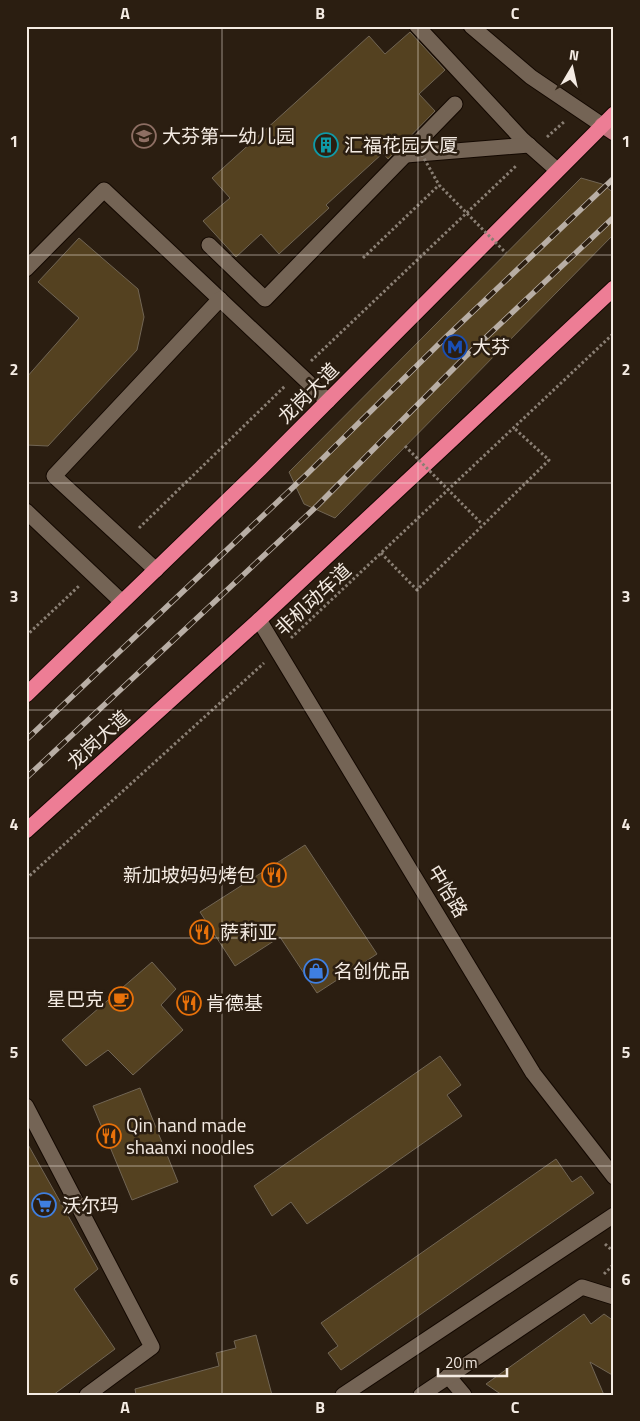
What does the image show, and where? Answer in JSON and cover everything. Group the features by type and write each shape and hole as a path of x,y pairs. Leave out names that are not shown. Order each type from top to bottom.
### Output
{"highway":[{"name":"龙岗大道","path":"26,695 328,401 557,170 608,129 614,114"},
{"name":"龙岗大道","path":"26,831 259,620 614,288"}],"street":[{"path":"417,26 529,145 557,170"},
{"path":"472,26 531,77 608,129"},
{"path":"209,244 264,299 455,104"},
{"path":"406,154 529,145"},
{"path":"26,269 104,190 328,401"},
{"path":"156,570 54,476 220,299"},
{"path":"27,513 122,602"},
{"name":"中怡路","path":"259,620 533,1073 614,1176"},
{"path":"26,1106 152,1347 87,1395"},
{"path":"343,1395 614,1215"},
{"path":"421,1395 582,1287 614,1297"},
{"path":"448,1376 464,1395"}],"path":[{"path":"412,137 438,185 506,253"},
{"path":"363,258 438,185"},
{"name":"非机动车道","path":"26,879 278,651 614,333"},
{"path":"381,553 417,590 549,460 514,428"},
{"path":"405,446 482,524"}],"building":[{"name":"汇福花园大厦","path":"410,32 445,70 419,94 435,111 388,159 383,153 326,205 329,208 279,254 261,234 236,257 203,221 230,198 212,178 369,36 385,54"},
{"name":"大芬","path":"581,178 602,184 614,193 614,234 335,518 304,504 289,472"},
{"path":"79,238 138,289 144,317 137,350 48,446 26,445 26,378 79,318 38,282"},
{"path":"305,845 377,954 317,993 280,937 235,966 200,912"},
{"path":"152,962 176,989 161,1005 183,1030 133,1075 108,1050 86,1066 62,1040"},
{"path":"440,1056 461,1085 447,1095 462,1116 307,1224 291,1202 272,1216 254,1186"},
{"path":"140,1088 178,1182 132,1200 93,1106"},
{"name":"沃尔玛","path":"26,1141 98,1269 74,1289 115,1349 53,1395 26,1395"},
{"path":"556,1159 572,1182 581,1176 594,1193 341,1370 328,1353 338,1346 321,1323"},
{"path":"584,1314 591,1324 604,1314 614,1321 614,1376 590,1362 604,1395 502,1395 486,1384"},
{"path":"256,1335 272,1395 136,1395 135,1389 219,1366 216,1353 236,1348 234,1341"}],"railway":[{"path":"26,740 305,476 445,338 614,178"},
{"path":"26,778 318,505 465,357 614,217"}],"place":[{"name":"大芬第一幼儿园","path":"144,136"},
{"name":"汇福花园大厦","path":"326,145"},
{"name":"大芬","path":"455,347"},
{"name":"新加坡妈妈烤包","path":"274,875"},
{"name":"萨莉亚","path":"202,932"},
{"name":"名创优品","path":"316,971"},
{"name":"星巴克","path":"121,999"},
{"name":"肯德基","path":"189,1003"},
{"name":"Qin hand made shaanxi noodles","path":"109,1136"},
{"name":"沃尔玛","path":"44,1205"}]}
